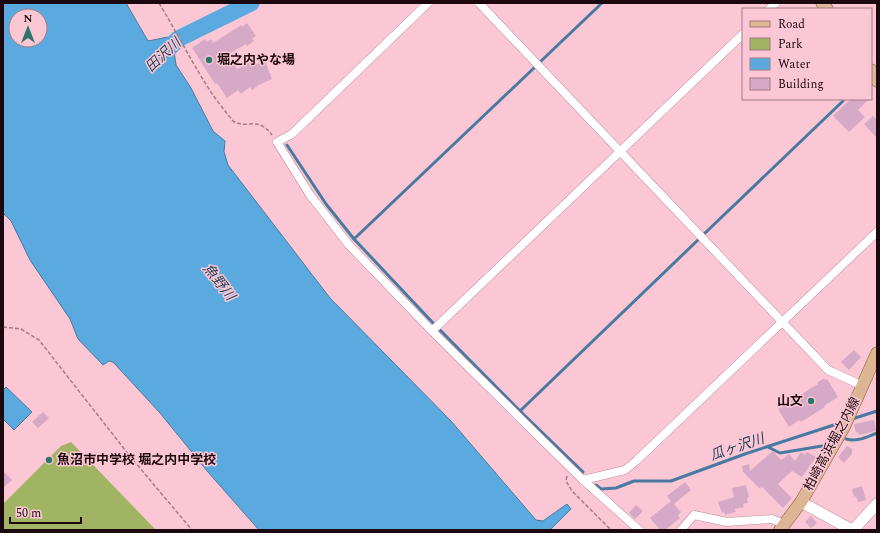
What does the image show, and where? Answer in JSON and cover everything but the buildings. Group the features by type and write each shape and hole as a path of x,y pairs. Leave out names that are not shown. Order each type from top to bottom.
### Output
{"main road":[{"path":"872,72 877,81"},
{"name":"柏崎高浜堀之内線","path":"782,527 801,502 844,427 877,354"}],"street":[{"path":"428,3 292,134 277,142 310,195 349,245 432,331 583,480 639,530"},
{"path":"479,3 828,370 863,386"},
{"path":"432,331 742,35"},
{"path":"583,480 625,470 636,461 877,232"},
{"path":"801,502 853,530 877,504"},
{"path":"681,530 694,515 727,522 772,519 782,527"}],"path":[{"path":"159,3 210,91 233,122 237,124 261,125 267,128 277,142"},
{"path":"3,327 7,326 21,329 39,340 129,455 192,530"},
{"path":"567,474 566,481 572,491 611,530"}],"green space":[{"path":"71,442 156,530 3,530 3,504 61,446"}],"water":[{"name":"魚野川","path":"3,3 126,3 148,41 173,36 178,44 174,51 176,65 191,88 213,131 225,141 224,152 228,165 330,298 451,421 536,520 543,521 567,504 571,509 550,530 259,530 208,472 160,413 113,362 109,361 103,365 78,339 70,319 30,260 11,221 3,213"},
{"path":"6,387 32,412 14,430 3,419 3,390"}],"waterway":[{"name":"田沢川","path":"160,57 178,39 251,3"},
{"path":"540,62 602,3"},
{"path":"354,239 534,68"},
{"path":"704,234 843,101"},
{"path":"287,145 326,204 354,239 434,324"},
{"path":"520,411 699,239"},
{"path":"439,329 583,472"},
{"name":"瓜ヶ沢川","path":"852,419 877,411"},
{"name":"瓜ヶ沢川","path":"596,485 601,489 616,488 634,481 671,481 745,454 843,422"},
{"path":"846,439 858,439 877,433"},
{"path":"768,447 780,453 822,446"}],"place":[{"name":"堀之内やな場","path":"209,60"},
{"name":"山文","path":"811,401"},
{"name":"魚沼市中学校 堀之内中学校","path":"49,460"}]}
